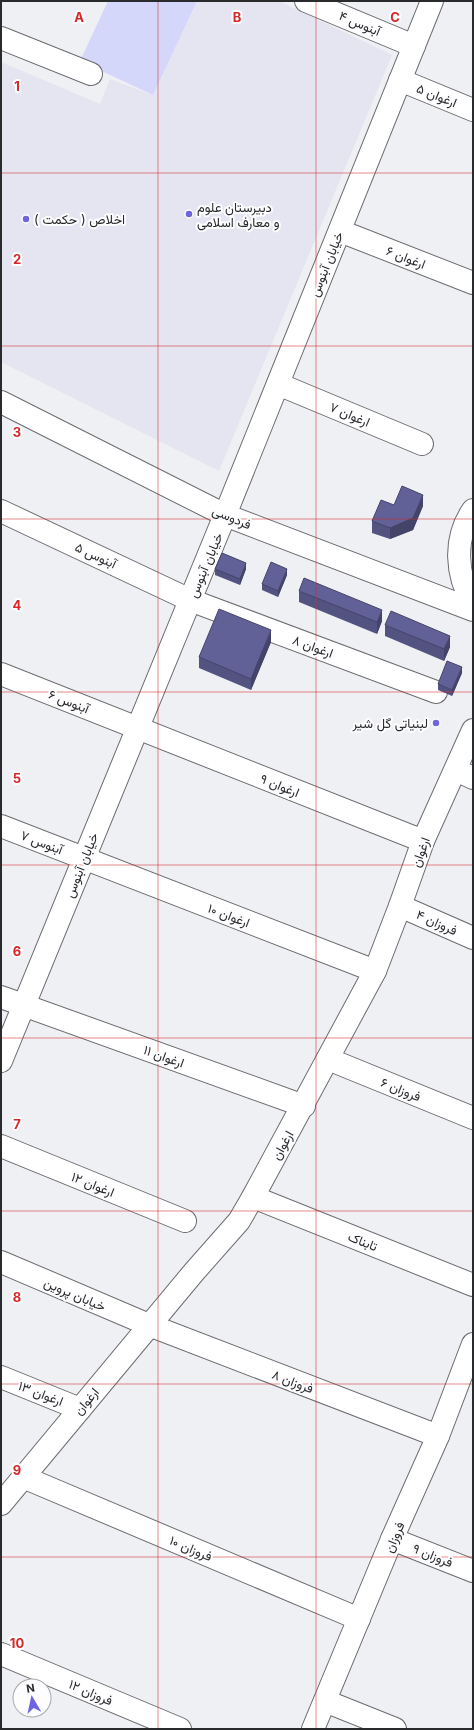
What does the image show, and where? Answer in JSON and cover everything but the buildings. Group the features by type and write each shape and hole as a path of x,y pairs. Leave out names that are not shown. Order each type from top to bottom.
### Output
{"street":[{"name":"آبنوس ۴","path":"306,1 414,46"},
{"name":"خیابان آبنوس","path":"1,1061 225,515 432,1"},
{"path":"1,38 91,74"},
{"name":"ارغوان ۵","path":"400,80 473,110"},
{"name":"ارغوان ۶","path":"340,231 473,283"},
{"name":"ارغوان ۷","path":"278,384 422,444"},
{"name":"فردوسی","path":"1,402 225,515 473,610"},
{"path":"473,510 467,519 460,542 459,567 465,591 473,604"},
{"name":"آبنوس ۵","path":"1,511 190,600"},
{"name":"ارغوان ۸","path":"190,600 436,692"},
{"name":"آبنوس ۶","path":"1,674 138,728"},
{"name":"ارغوان ۹","path":"138,728 423,841"},
{"name":"ارغوان","path":"1,1504 149,1325 239,1221 254,1197 375,971 423,841 465,774 473,730"},
{"name":"آبنوس ۷","path":"1,826 84,858"},
{"name":"ارغوان ۱۰","path":"84,858 375,971"},
{"name":"فروزان ۴","path":"400,906 473,938"},
{"name":"ارغوان ۱۱","path":"1,996 24,1006 304,1106"},
{"name":"فروزان ۶","path":"328,1059 473,1118"},
{"name":"ارغوان ۱۲","path":"1,1146 185,1221"},
{"name":"تابناک","path":"254,1197 473,1285"},
{"name":"خیابان پروین","path":"1,1262 149,1325"},
{"name":"فروزان ۸","path":"149,1325 438,1436"},
{"name":"فروزان","path":"314,1729 392,1539 438,1436 467,1378 473,1344"},
{"name":"ارغوان ۱۳","path":"1,1377 80,1408"},
{"name":"فروزان ۱۰","path":"23,1477 359,1619"},
{"name":"فروزان ۹","path":"392,1539 473,1571"},
{"name":"فروزان ۱۲","path":"1,1654 180,1729"},
{"path":"325,1701 395,1729"}],"shaded area":[{"path":"108,1 197,1 153,95 80,61"},
{"name":"دبیرستان علوم و معارف اسلامی","path":"197,1 279,1 392,55 219,471 1,362 1,62 100,104 110,79 153,95"}],"place":[{"name":"دبیرستان علوم و معارف اسلامی","path":"189,214"},
{"name":"اخلاص ( حکمت )","path":"26,219"},
{"name":"لبنیاتی گل شیر","path":"436,723"}]}
